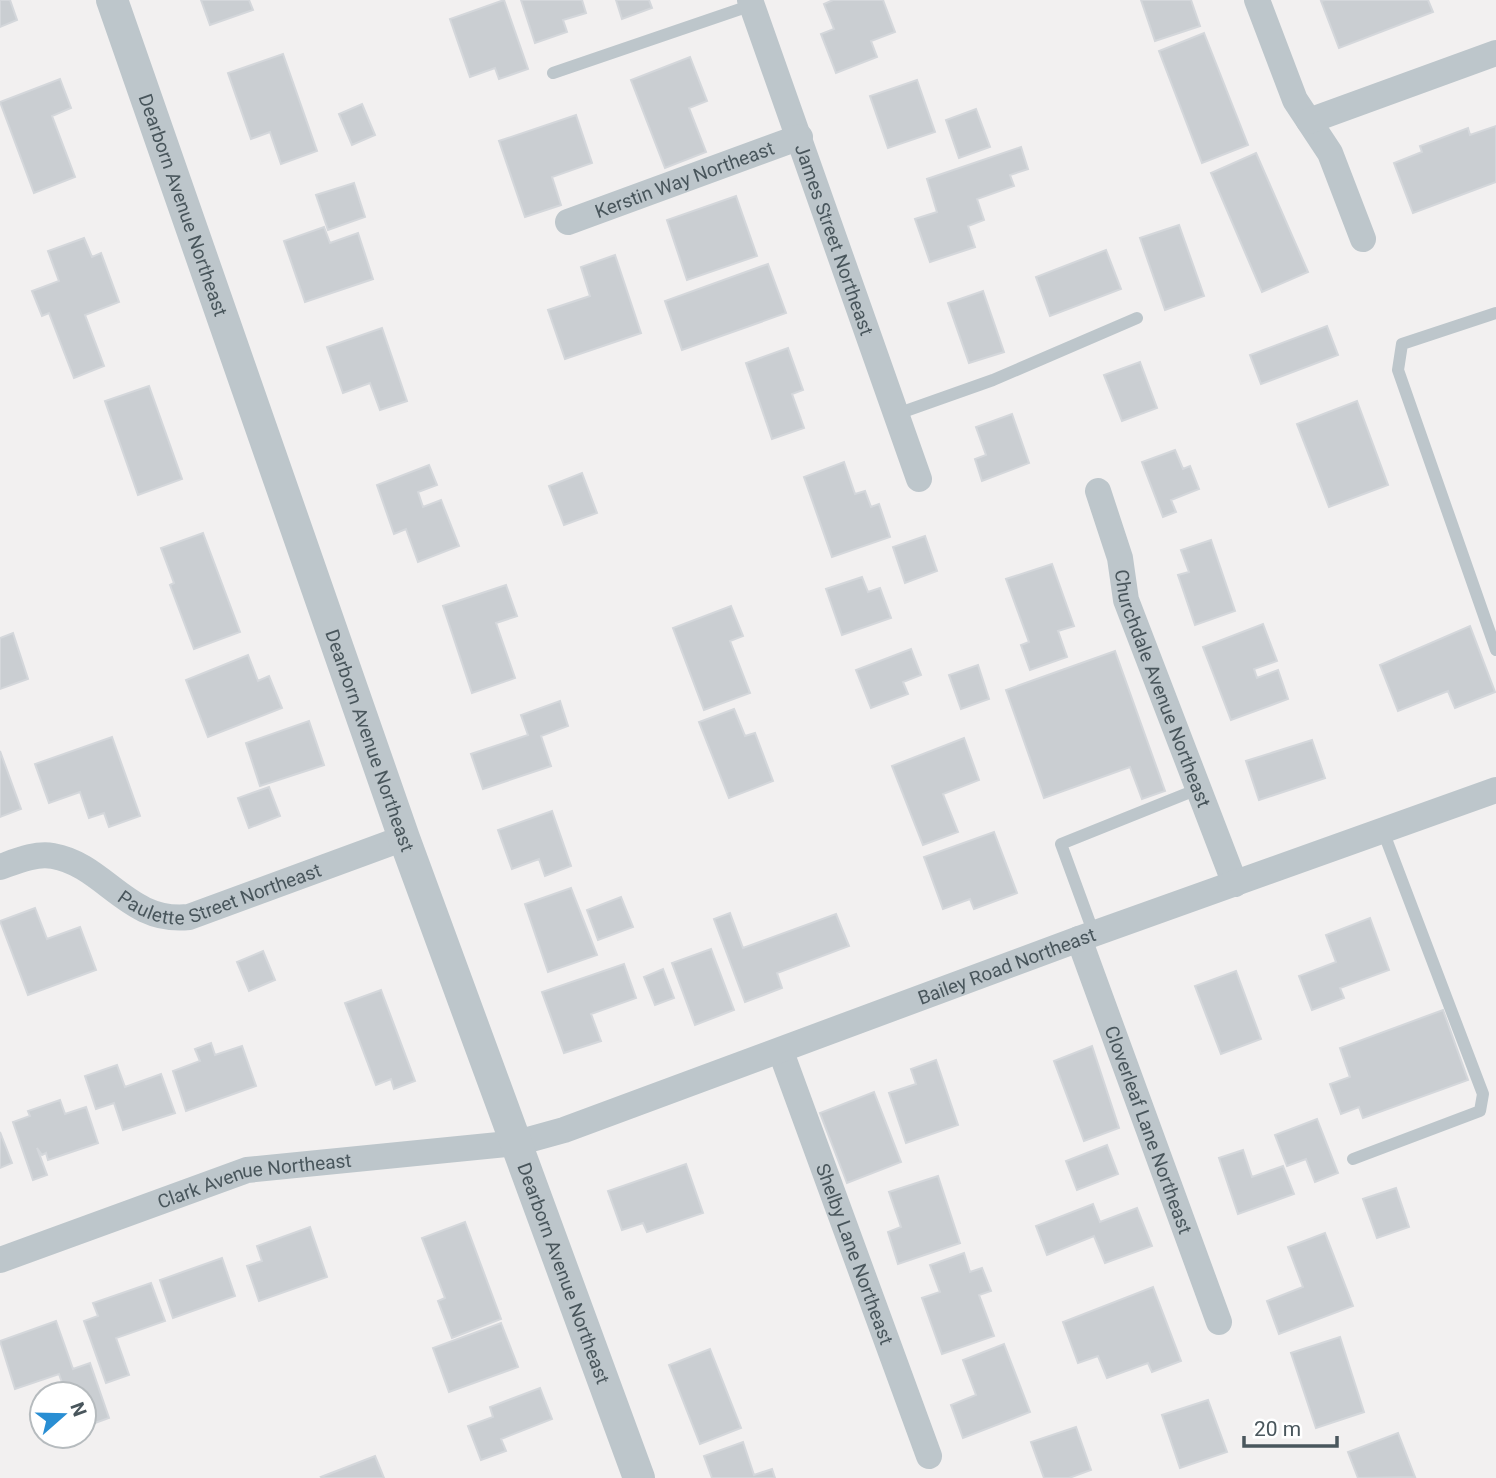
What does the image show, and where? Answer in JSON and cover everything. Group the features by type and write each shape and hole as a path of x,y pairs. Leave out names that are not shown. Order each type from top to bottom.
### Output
{"street":[{"name":"Dearborn Avenue Northeast","path":"113,0 404,838 517,1143 636,1477"},
{"path":"1257,0 1288,86 1330,153 1363,239"},
{"name":"James Street Northeast","path":"751,3 919,479"},
{"path":"1309,121 1496,53"},
{"name":"Kerstin Way Northeast","path":"568,222 800,137"},
{"name":"Churchdale Avenue Northeast","path":"1098,491 1120,558 1126,600 1235,884"},
{"name":"Bailey Road Northeast","path":"517,1143 564,1130 780,1052 1086,936 1496,790"},
{"name":"Paulette Street Northeast","path":"0,867 30,857 51,856 70,861 141,908 170,919 189,917 404,838"},
{"name":"Cloverleaf Lane Northeast","path":"1086,936 1219,1322"},
{"name":"Shelby Lane Northeast","path":"780,1052 929,1456"},
{"name":"Clark Avenue Northeast","path":"0,1260 247,1170 517,1143"}],"lane":[{"path":"553,73 751,3"},
{"path":"1496,313 1402,344 1398,370 1496,650"},
{"path":"897,414 993,380 1137,318"},
{"path":"1086,936 1061,844 1198,789"},
{"path":"1353,1159 1480,1111 1483,1094 1382,831"}],"building":[{"path":"0,0 10,0 17,20 0,27"},
{"path":"201,0 249,0 253,10 210,25"},
{"path":"504,0 528,69 499,79 495,68 470,77 450,19"},
{"path":"521,0 582,0 586,13 563,20 567,32 535,43"},
{"path":"616,0 649,0 652,8 622,19"},
{"path":"833,0 883,0 895,32 871,41 877,57 836,73 821,34 834,29 824,4"},
{"path":"1141,0 1191,0 1200,26 1155,41"},
{"path":"1428,0 1433,12 1339,48 1321,1"},
{"path":"1204,33 1248,145 1202,163 1159,51"},
{"path":"283,54 317,151 281,164 270,132 251,139 228,73"},
{"path":"690,57 707,101 689,108 706,152 665,168 631,80"},
{"path":"60,79 71,108 52,116 75,177 34,193 0,102"},
{"path":"917,80 935,132 888,148 870,96"},
{"path":"362,104 375,135 352,145 339,114"},
{"path":"976,109 990,147 959,158 946,120"},
{"path":"576,115 592,163 552,177 561,205 525,217 499,141"},
{"path":"1496,126 1496,182 1413,213 1394,163 1422,152 1420,146 1468,128 1470,135"},
{"path":"1021,147 1028,169 1010,175 1014,186 977,199 984,220 968,226 975,247 930,262 915,219 937,212 927,179"},
{"path":"1256,153 1308,272 1262,292 1211,173"},
{"path":"354,183 365,217 328,230 316,195"},
{"path":"736,196 757,256 687,280 667,220"},
{"path":"1179,225 1204,296 1165,310 1140,238"},
{"path":"324,227 330,243 358,233 373,279 305,302 284,241"},
{"path":"84,238 92,257 101,253 119,302 85,315 104,366 74,378 49,313 42,316 32,291 59,281 48,251"},
{"path":"1106,250 1121,289 1050,316 1036,277"},
{"path":"615,255 641,333 565,359 548,310 590,296 581,267"},
{"path":"768,264 786,313 682,350 665,301"},
{"path":"983,291 1004,352 969,363 948,303"},
{"path":"1327,326 1338,355 1261,384 1250,355"},
{"path":"382,328 407,401 380,410 370,383 343,393 327,347"},
{"path":"788,348 803,390 792,394 804,428 772,439 746,363"},
{"path":"1140,362 1157,408 1122,421 1104,375"},
{"path":"149,386 182,479 138,495 105,401"},
{"path":"1357,401 1388,485 1329,507 1297,424"},
{"path":"1012,414 1029,463 982,481 975,459 986,455 976,427"},
{"path":"1175,450 1183,469 1190,466 1199,489 1171,500 1176,512 1163,517 1142,462"},
{"path":"844,462 855,494 865,491 871,507 879,504 890,537 832,557 804,477"},
{"path":"429,465 437,485 418,492 423,507 441,500 459,546 418,562 406,529 394,534 377,485"},
{"path":"582,473 597,513 564,525 549,486"},
{"path":"203,533 240,632 194,649 170,585 174,583 161,548"},
{"path":"925,536 937,571 905,583 893,547"},
{"path":"1211,540 1235,611 1195,625 1178,575 1189,572 1181,550"},
{"path":"1052,564 1074,626 1058,631 1067,657 1030,670 1021,645 1029,642 1006,579"},
{"path":"862,577 868,592 880,588 891,618 842,635 826,589"},
{"path":"506,585 517,616 496,623 515,678 472,693 443,606"},
{"path":"731,606 743,636 730,641 750,693 704,710 673,628"},
{"path":"1263,624 1277,661 1254,669 1257,678 1278,670 1288,699 1231,720 1203,647"},
{"path":"1470,626 1495,692 1455,708 1448,691 1398,711 1380,665"},
{"path":"13,633 28,679 0,689 0,638"},
{"path":"911,649 921,675 903,682 908,694 871,708 856,670"},
{"path":"1115,651 1165,791 1142,799 1130,767 1044,798 1006,690"},
{"path":"248,655 258,681 269,676 282,708 208,737 186,680"},
{"path":"978,665 989,699 961,709 949,675"},
{"path":"560,701 568,726 541,736 551,766 483,789 471,754 528,735 521,715"},
{"path":"734,709 745,736 755,733 773,781 729,798 699,722"},
{"path":"309,721 324,765 260,786 246,743"},
{"path":"112,737 140,816 109,827 104,813 89,818 80,792 49,803 35,764"},
{"path":"964,738 979,780 943,794 958,832 923,845 892,766"},
{"path":"1312,740 1325,778 1259,800 1246,761"},
{"path":"0,751 21,809 0,817"},
{"path":"269,787 280,816 249,828 238,798"},
{"path":"552,811 571,866 545,876 539,859 512,869 498,830"},
{"path":"994,832 1017,893 974,909 970,899 943,909 924,857"},
{"path":"571,888 597,955 548,972 525,904"},
{"path":"621,897 633,927 598,940 587,910"},
{"path":"35,908 47,939 80,927 96,970 28,995 0,921"},
{"path":"730,913 743,948 836,914 849,946 777,973 782,988 745,1002 714,919"},
{"path":"1370,918 1389,970 1340,988 1344,998 1312,1010 1299,976 1336,962 1326,935"},
{"path":"711,949 734,1010 695,1025 672,963"},
{"path":"263,951 275,980 249,991 237,962"},
{"path":"624,964 636,998 591,1014 601,1041 564,1053 542,992"},
{"path":"663,969 674,998 655,1005 644,977"},
{"path":"1236,971 1261,1039 1221,1054 1195,986"},
{"path":"381,990 415,1081 394,1089 391,1079 376,1085 345,1003"},
{"path":"1443,1010 1468,1080 1363,1118 1359,1107 1341,1114 1330,1084 1350,1077 1340,1048"},
{"path":"211,1043 215,1055 242,1046 256,1086 186,1111 173,1071 200,1061 195,1049"},
{"path":"1092,1046 1119,1128 1084,1141 1054,1061"},
{"path":"936,1060 958,1125 906,1143 889,1093 916,1084 911,1069"},
{"path":"117,1065 125,1087 161,1074 175,1113 123,1130 114,1103 96,1109 85,1076"},
{"path":"874,1092 901,1162 847,1183 820,1113"},
{"path":"60,1100 65,1114 86,1107 98,1143 48,1160 46,1153 42,1155 37,1148 47,1175 33,1180 13,1122 30,1116 28,1111"},
{"path":"1317,1119 1338,1173 1315,1182 1306,1159 1287,1166 1275,1135"},
{"path":"0,1132 12,1163 0,1168"},
{"path":"1107,1145 1118,1174 1077,1190 1066,1161"},
{"path":"1243,1150 1252,1177 1283,1166 1294,1194 1238,1214 1219,1158"},
{"path":"686,1164 703,1213 647,1232 643,1223 622,1230 608,1191"},
{"path":"938,1176 960,1243 898,1264 888,1232 901,1227 889,1192"},
{"path":"1396,1188 1409,1227 1377,1238 1363,1199"},
{"path":"1093,1204 1100,1222 1137,1208 1152,1246 1105,1263 1094,1236 1047,1255 1036,1226"},
{"path":"465,1222 501,1319 452,1338 438,1301 445,1298 422,1238"},
{"path":"310,1227 327,1277 259,1301 247,1266 262,1261 257,1246"},
{"path":"1325,1233 1353,1306 1279,1334 1267,1301 1303,1287 1288,1247"},
{"path":"964,1253 970,1272 982,1268 991,1291 979,1295 994,1336 942,1354 922,1298 940,1292 930,1265"},
{"path":"222,1258 235,1296 173,1318 160,1280"},
{"path":"151,1283 165,1321 116,1338 129,1375 106,1383 84,1321 98,1316 93,1303"},
{"path":"1153,1287 1181,1361 1152,1372 1148,1363 1107,1378 1098,1356 1078,1363 1063,1322"},
{"path":"56,1321 73,1369 90,1363 96,1380 61,1380 59,1374 41,1380 28,1380 28,1385 15,1389 0,1341"},
{"path":"501,1323 518,1367 449,1392 433,1348"},
{"path":"1340,1337 1364,1412 1316,1428 1291,1353"},
{"path":"1004,1344 1030,1412 963,1438 951,1405 976,1395 963,1360"},
{"path":"710,1349 741,1428 700,1444 669,1365"},
{"path":"98,1386 109,1418 98,1422"},
{"path":"540,1388 552,1419 501,1439 506,1451 481,1460 468,1426 493,1417 490,1407"},
{"path":"1208,1400 1227,1452 1180,1468 1162,1415"},
{"path":"1076,1427 1091,1470 1069,1478 1044,1478 1031,1442"},
{"path":"1398,1433 1415,1477 1358,1478 1348,1452"},
{"path":"743,1442 754,1475 772,1469 775,1478 712,1478 704,1456"},
{"path":"375,1456 384,1478 321,1477"}]}
